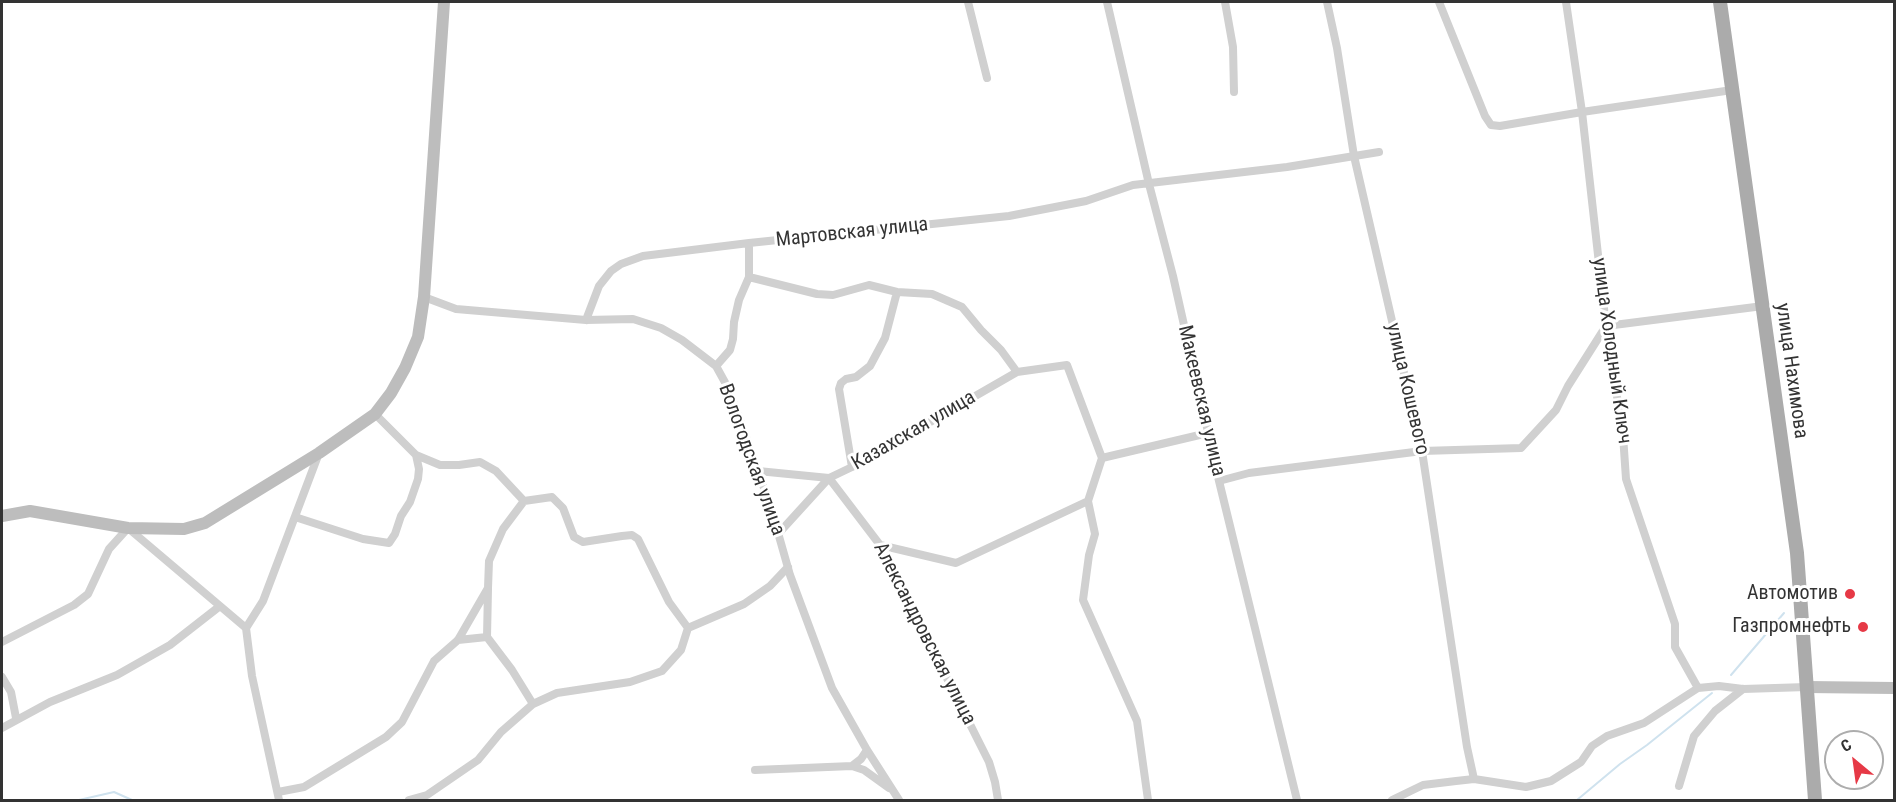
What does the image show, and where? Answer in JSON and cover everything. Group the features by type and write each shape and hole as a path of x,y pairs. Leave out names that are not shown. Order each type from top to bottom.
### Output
{"main road":[{"path":"2,516 30,511 128,528 184,529 205,522 319,453 375,414 396,385 418,337 424,297 444,2"},
{"name":"улица Нахимова","path":"1720,2 1797,553 1815,801"},
{"path":"1807,687 1894,688"}],"street":[{"path":"968,2 987,78"},
{"name":"Макеевская улица","path":"1107,2 1173,276 1219,481 1297,801"},
{"path":"1225,2 1233,47 1234,92"},
{"name":"улица Кошевого","path":"1328,2 1354,156 1422,451 1467,747 1474,779"},
{"path":"1439,2 1485,116 1491,125 1500,126 1732,90"},
{"name":"улица Холодный Ключ","path":"1566,2 1582,112 1606,326 1623,435 1626,479 1675,624 1675,647 1698,688"},
{"name":"Мартовская улица","path":"586,320 599,286 611,271 621,264 643,256 1009,216 1086,201 1133,185 1287,167 1379,152"},
{"path":"716,366 730,350 739,300 749,277 749,243"},
{"path":"749,277 817,294 834,295 869,285 897,292 932,294 962,307 1001,350 1017,372"},
{"path":"852,467 838,389 846,379 856,377 870,366 885,338 897,292"},
{"name":"Вологодская улица","path":"424,297 456,309 586,320 633,319 661,328 682,340 716,366 727,386 739,417 788,567 832,688 899,801"},
{"path":"1219,481 1249,474 1422,451 1521,448 1556,411 1568,386 1606,326 1762,306"},
{"name":"Казахская улица","path":"758,471 829,478 1017,372 1067,365 1102,458"},
{"path":"375,414 416,455 440,465 480,462 496,471 524,501"},
{"path":"1148,801 1137,721 1083,600 1089,555 1095,534 1088,501 1102,458 1208,433"},
{"path":"319,453 263,601 246,628 252,676 279,796 304,787 386,737 402,722 434,661 458,640 488,588"},
{"path":"295,517 363,539 389,543 410,502 418,479 419,469 416,455"},
{"path":"778,534 829,478"},
{"name":"Александровская улица","path":"829,478 880,544 989,762 998,801"},
{"path":"533,704 512,669 487,637 489,561 503,529 524,501 552,497 563,508 574,537 583,542 632,535 638,539 669,602 688,628"},
{"path":"880,544 956,563 1088,501"},
{"path":"2,642 74,605 88,594 109,549 128,528 246,628"},
{"path":"409,801 427,795 478,760 501,732 533,704 557,693 630,682 662,670 681,650 688,628 744,604 770,586 788,567"},
{"path":"2,728 16,718 50,702 117,675 170,645 220,606"},
{"path":"458,640 487,637"},
{"path":"2,677 11,692 16,718"},
{"path":"1392,801 1423,785 1474,779 1526,787 1551,781 1581,762 1592,746 1607,736 1644,723 1698,688 1719,686 1743,689 1807,687"},
{"path":"1679,786 1694,736 1715,711 1743,689"},
{"path":"852,766 867,750"},
{"path":"755,770 852,766 864,770 894,792"}],"waterway":[{"path":"1731,675 1784,613"},
{"path":"1577,800 1712,693"},
{"path":"79,800 114,792 132,800"}],"place":[{"name":"Автомотив","path":"1850,594"},
{"name":"Газпромнефть","path":"1863,627"}]}
